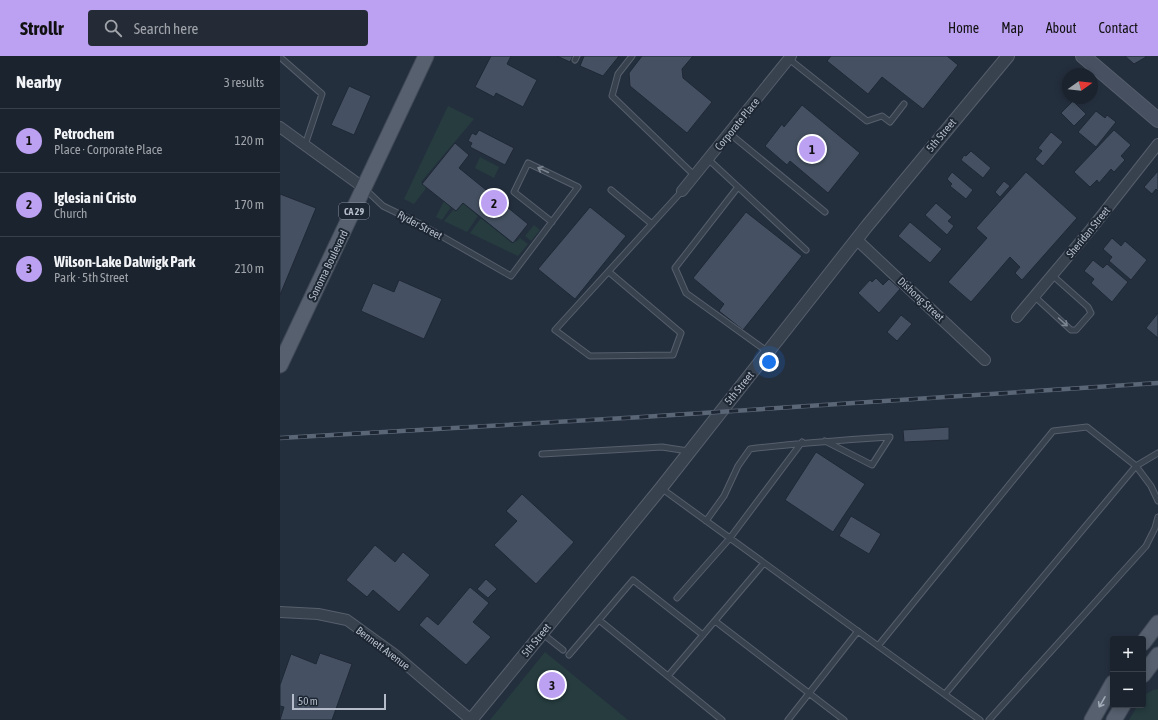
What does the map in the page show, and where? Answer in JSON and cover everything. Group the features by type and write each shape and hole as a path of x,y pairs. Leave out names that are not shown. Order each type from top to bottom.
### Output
{"main road":[{"name":"Sonoma Boulevard","path":"280,365 426,56"},
{"path":"1083,56 1158,120"},
{"path":"1146,638 1158,623"},
{"path":"1145,672 1158,655"},
{"path":"1092,720 1110,688"},
{"path":"1114,720 1121,708"}],"street":[{"name":"5th Street","path":"471,720 661,488 856,239 1008,56"},
{"name":"Corporate Place","path":"682,191 790,58"},
{"name":"Ryder Street","path":"280,128 364,188"},
{"name":"Sheridan Street","path":"1017,317 1052,276 1158,144"},
{"name":"Dishong Street","path":"856,239 986,360"},
{"name":"Bennett Avenue","path":"280,612 318,614 346,620 394,654 471,720"}],"lane":[{"path":"632,56 618,74 612,96 695,176"},
{"path":"280,57 322,94 304,146"},
{"path":"790,58 867,121 882,116 890,122 904,104"},
{"path":"729,133 825,212"},
{"path":"708,159 806,250"},
{"name":"Ryder Street","path":"364,188 383,206 422,225 511,276 552,222 578,187 528,163 514,192 552,222"},
{"path":"738,186 675,268 686,293 768,352"},
{"path":"611,190 652,224"},
{"path":"609,272 680,333 673,355 590,356 556,330 682,191"},
{"path":"1034,296 1071,330 1076,330 1091,312 1088,307 1052,276"},
{"path":"878,646 1053,431 1087,427 1136,466 1151,486 1158,501"},
{"path":"706,521 724,496 738,466 750,449 802,442 890,438 872,466 825,441"},
{"path":"677,598 730,538 802,442"},
{"path":"542,454 662,447 689,451"},
{"path":"945,694 1136,466 1158,453"},
{"path":"661,488 980,720"},
{"path":"989,720 1146,546 1155,528 1158,517"},
{"path":"668,676 764,563"},
{"path":"569,655 633,580 703,635"},
{"path":"598,620 722,720"},
{"path":"715,622 844,720"},
{"path":"788,720 810,694 858,631"},
{"path":"542,633 563,650"}],"green space":[{"path":"448,106 474,119 421,182 427,187 414,204 404,199"},
{"path":"480,157 499,167 494,178 475,168"},
{"path":"444,201 451,207 442,220 436,217"},
{"path":"463,203 478,216 467,232 444,221 454,209 457,211"},
{"path":"481,218 512,243 514,241 516,242 520,238 528,244 518,256 470,233"},
{"path":"534,225 540,230 531,241 525,236"},
{"path":"545,652 628,720 490,720"},
{"path":"1158,689 1158,720 1129,720 1136,708 1146,708 1146,694"}],"building":[{"path":"491,56 511,56 507,64 537,80 523,107 496,93 494,97 475,87"},
{"path":"557,56 573,56 570,62"},
{"path":"584,56 619,56 603,76 580,66"},
{"path":"642,56 693,56 682,69 683,78 712,102 687,133 630,86 629,73"},
{"path":"831,56 947,56 958,65 923,109 882,77 868,94 827,61"},
{"path":"1125,56 1146,56 1146,57 1134,64"},
{"path":"349,86 371,96 354,135 331,125"},
{"path":"1070,104 1076,104 1086,114 1074,126 1061,113"},
{"path":"802,105 860,153 828,193 790,161 787,165 765,146 782,124 784,127"},
{"path":"1096,111 1105,118 1107,115 1116,122 1096,147 1078,132"},
{"path":"479,130 514,148 505,165 470,147 472,143 468,141 472,133 476,135"},
{"path":"1114,130 1131,145 1121,156 1125,160 1114,172 1111,169 1099,183 1097,180 1090,187 1074,172"},
{"path":"1051,132 1063,142 1043,166 1035,159 1042,151 1038,148"},
{"path":"455,143 469,155 459,168 528,224 513,243 463,203 456,211 422,184"},
{"path":"971,151 991,168 983,178 961,160 964,155 966,156"},
{"path":"1158,171 1158,191 1156,189 1152,194 1144,187"},
{"path":"952,172 973,190 966,199 950,186 952,184 947,179"},
{"path":"1026,172 1077,218 1022,280 1015,273 1020,267 1010,257 971,302 948,282 987,238 976,228"},
{"path":"1004,181 1010,186 1000,197 995,192"},
{"path":"280,194 316,208 280,295"},
{"path":"936,203 952,217 948,221 954,226 947,235 925,215"},
{"path":"590,207 626,236 575,299 538,269"},
{"path":"746,212 802,256 743,330 719,311 724,304 693,278"},
{"path":"910,222 942,249 930,263 898,236"},
{"path":"1112,238 1121,246 1125,241 1147,260 1131,280 1109,261 1112,257 1103,249"},
{"path":"1093,260 1103,268 1107,264 1128,282 1112,302 1091,283 1094,279 1084,271"},
{"path":"876,278 883,285 889,279 900,289 879,313 858,293 870,280 872,282"},
{"path":"399,280 442,299 424,339 361,311 373,283 394,292"},
{"path":"1158,313 1158,338 1146,328"},
{"path":"901,315 912,324 897,341 887,332"},
{"path":"949,427 949,440 904,442 903,430"},
{"path":"816,452 865,484 833,532 785,500"},
{"path":"522,494 574,542 536,584 494,545 517,521 506,511"},
{"path":"851,516 881,534 869,554 839,536"},
{"path":"375,545 395,562 403,552 430,575 399,612 373,590 367,597 346,580"},
{"path":"486,579 497,589 488,598 477,589"},
{"path":"470,587 489,603 473,622 491,637 466,665 419,625 427,616 438,625"},
{"path":"320,653 352,664 332,720 280,720 284,707 280,706 280,685 291,654 316,664"}],"railway":[{"path":"280,438 642,417 1158,383"}],"place":[{"name":"Petrochem","path":"812,149"},
{"name":"Iglesia ni Cristo","path":"494,203"},
{"name":"Wilson-Lake Dalwigk Park","path":"552,685"}]}
